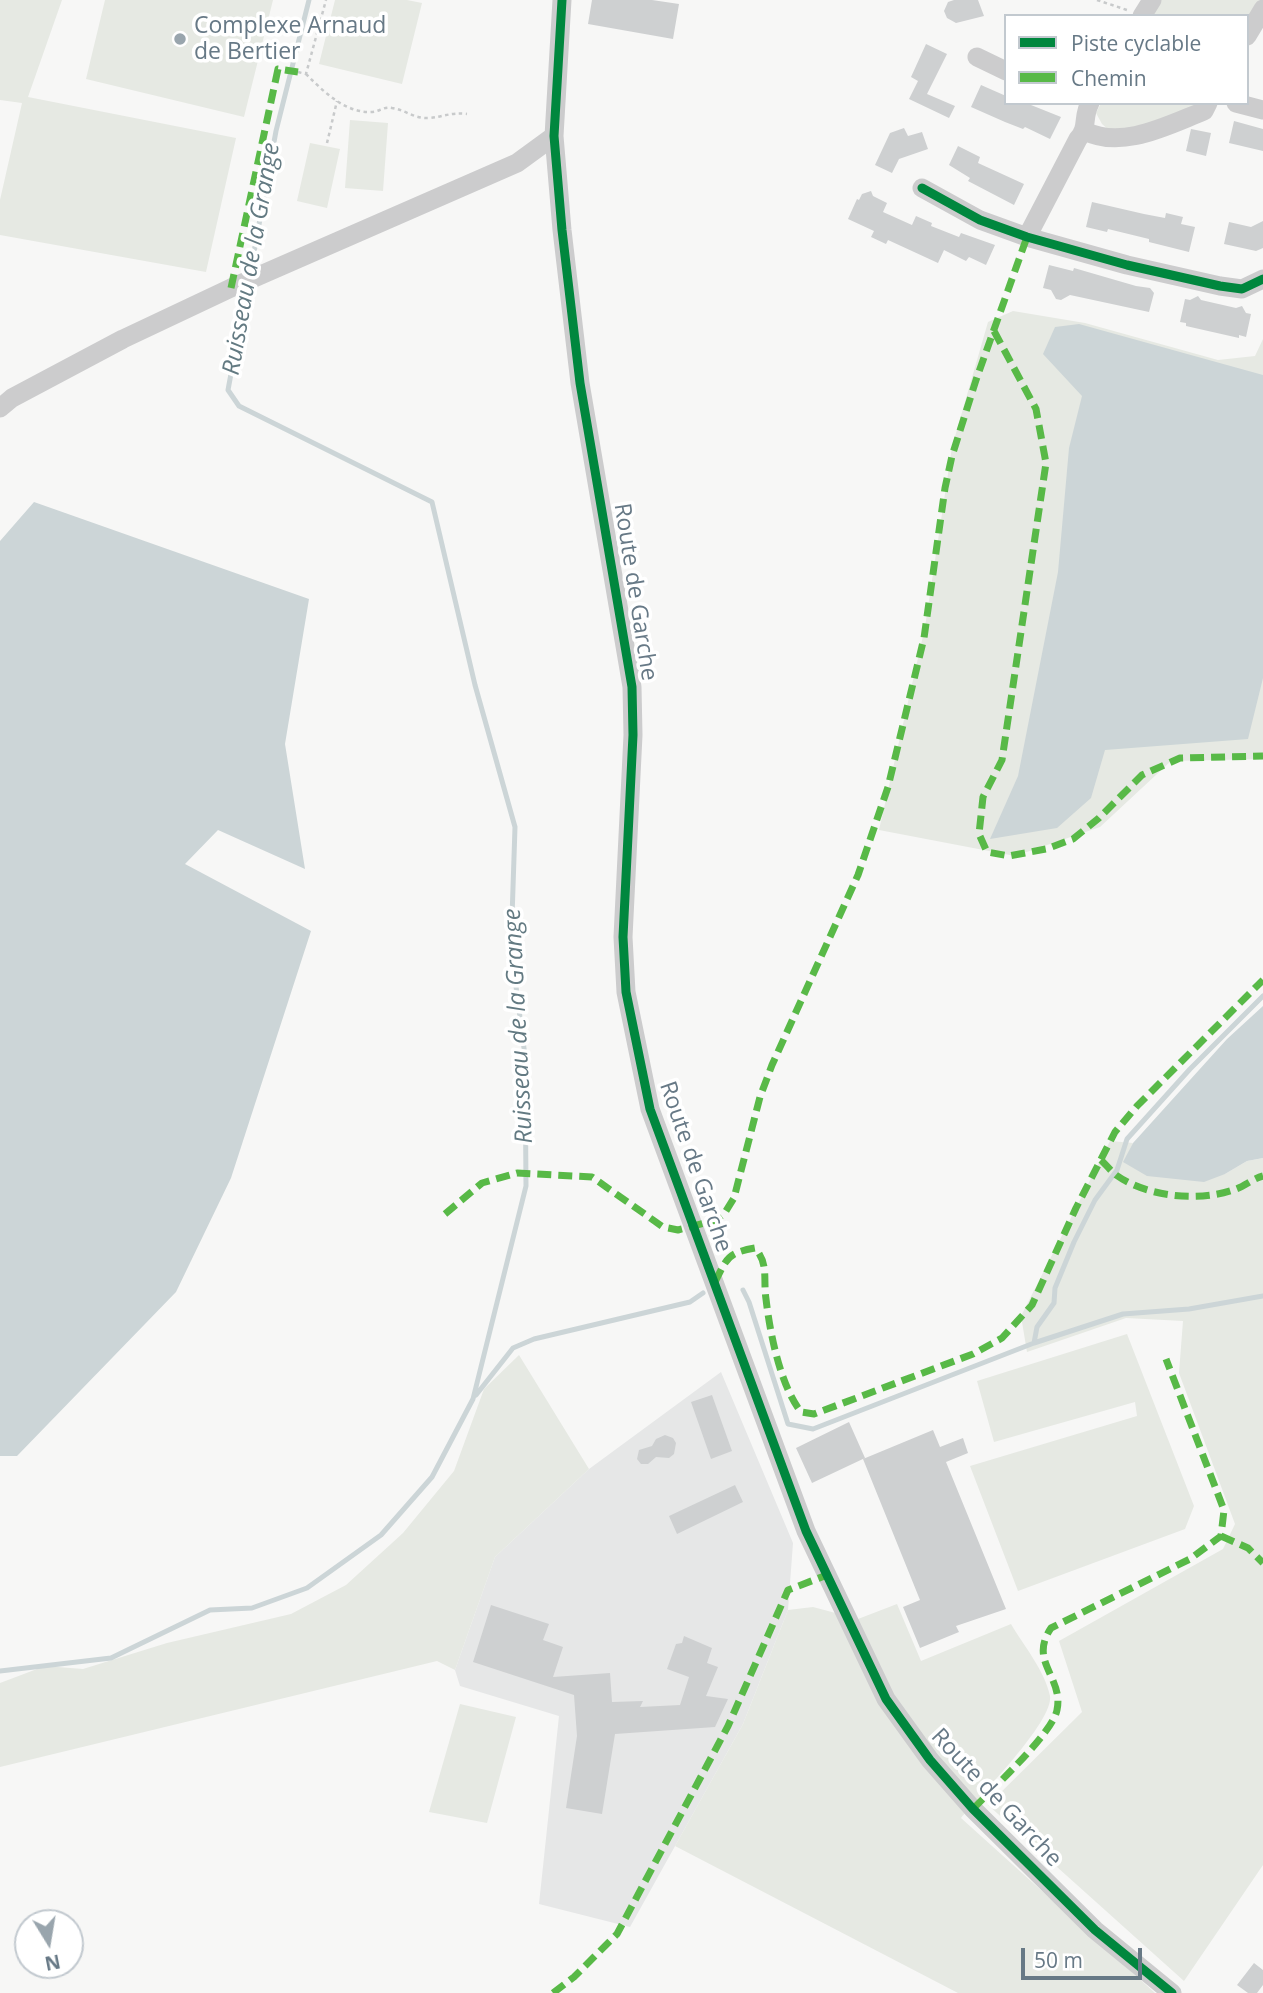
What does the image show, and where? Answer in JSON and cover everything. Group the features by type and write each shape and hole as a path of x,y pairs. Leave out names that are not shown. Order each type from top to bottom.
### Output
{"street":[{"name":"Route de Garche","path":"562,0 554,136 580,383 632,687 633,735 623,937 626,992 650,1109 806,1531 886,1699 930,1760 973,1809 1095,1930 1172,1993"},
{"path":"1249,33 1263,9"},
{"path":"977,57 1004,70"},
{"path":"1027,237 1078,139 1085,131 1083,105"},
{"path":"1085,131 1099,138 1147,134 1204,111 1207,105"},
{"path":"1244,105 1263,110"},
{"path":"0,408 12,398 123,338 517,163 554,136"},
{"path":"922,188 981,219 1027,237 1082,253 1220,286 1242,289 1263,279"}],"path":[{"path":"306,74 326,0"},
{"path":"1097,0 1127,10 1143,10"},
{"path":"298,72 306,74 337,101 372,113 388,107 415,118 432,118 452,112 467,114"},
{"path":"327,143 337,101"}],"shaded area":[{"path":"0,0 62,0 28,97 236,138 206,272 0,235 0,200 22,103 0,100"},
{"name":"Complexe Arnaud de Bertier","path":"105,0 273,0 244,117 86,79"},
{"path":"335,0 407,0 422,3 402,84 319,64"},
{"path":"1159,0 1260,0 1249,19 1249,14 1150,14"},
{"path":"1100,105 1198,105 1146,129 1110,131 1096,113"},
{"path":"350,120 388,123 383,191 345,188"},
{"path":"310,143 340,149 327,208 297,201"},
{"path":"1013,311 1085,323 1218,360 1255,356 1263,339 1263,759 1171,761 1100,827 1015,856 879,830 925,627 952,447 988,322"},
{"path":"1079,324 1263,375 1263,678 1248,739 1105,750 1091,798 1057,828 990,839 1018,776 1058,572 1069,448 1082,396 1043,354 1055,327"},
{"path":"34,502 309,599 285,744 305,869 218,830 185,864 311,931 231,1178 176,1292 17,1456 0,1456 0,541"},
{"path":"1263,1006 1263,1158 1247,1161 1204,1182 1147,1176 1123,1162 1133,1143 1227,1039"},
{"path":"1110,1141 1133,1143 1124,1162 1225,1174 1247,1161 1263,1158 1263,1865 1184,1981 988,1805 1082,1712 1059,1641 1223,1549 1235,1524 1179,1373 1183,1321 1126,1318 1027,1352 1021,1316"},
{"path":"1127,1334 1194,1506 1185,1529 1018,1591 970,1466 1137,1416 1135,1402 994,1442 977,1381"},
{"path":"519,1355 589,1469 495,1557 455,1670 437,1661 0,1767 0,1683 45,1666 83,1669 167,1643 291,1614 346,1585 403,1533 454,1471 484,1389"},
{"path":"721,1372 793,1543 788,1610 743,1724 630,1927 539,1904 559,1716 460,1686 455,1670 495,1557 589,1469"},
{"path":"897,1604 921,1661 1011,1624 1044,1677 1050,1696 1048,1708 1028,1740 961,1818 1155,1993 958,1993 675,1846 743,1724 788,1610 813,1607 858,1619"},
{"path":"460,1704 516,1717 487,1823 429,1812"}],"building":[{"path":"592,0 652,0 679,4 673,39 588,24"},
{"path":"978,0 984,16 956,23 947,18 944,11 948,2"},
{"path":"926,44 947,54 927,94 955,106 949,118 909,99 918,81 911,77"},
{"path":"981,85 1004,95 1004,105 1031,105 1061,117 1050,139 971,107"},
{"path":"1234,121 1263,129 1263,151 1229,143"},
{"path":"904,128 908,136 922,132 928,149 899,159 892,173 875,165 890,133"},
{"path":"1191,129 1211,133 1206,156 1186,151"},
{"path":"958,146 980,157 978,163 1024,184 1014,205 968,181 970,178 949,165"},
{"path":"871,191 873,196 887,203 883,212 912,225 916,216 932,223 931,226 959,237 961,233 995,245 986,265 969,257 966,261 944,250 938,263 888,240 886,244 871,237 874,231 848,219 857,199"},
{"path":"1092,202 1165,218 1166,213 1183,217 1181,224 1195,227 1189,252 1108,229 1107,232 1086,227"},
{"path":"1263,221 1263,248 1256,251 1224,244 1229,222 1251,227"},
{"path":"1049,265 1073,271 1074,268 1150,288 1154,293 1149,312 1070,295 1061,300 1056,299 1051,290 1043,288"},
{"path":"1198,296 1201,300 1236,308 1242,306 1246,313 1251,314 1246,337 1239,335 1239,338 1186,326 1186,323 1180,322 1185,299"},
{"path":"712,1395 732,1451 711,1459 691,1402"},
{"path":"849,1422 865,1458 812,1483 796,1448"},
{"path":"933,1430 940,1447 963,1438 968,1453 946,1462 1006,1609 956,1626 959,1632 920,1648 903,1607 920,1600 863,1459"},
{"path":"665,1435 673,1438 676,1443 674,1454 669,1458 656,1457 648,1464 641,1464 637,1459 639,1450 652,1446 656,1439"},
{"path":"735,1485 743,1502 677,1534 669,1516"},
{"path":"491,1605 549,1624 543,1640 563,1647 553,1677 610,1673 612,1702 643,1701 640,1707 680,1705 689,1677 667,1669 676,1644 682,1643 684,1636 712,1648 707,1663 718,1667 706,1696 728,1699 715,1727 615,1734 602,1814 566,1808 577,1736 574,1695 473,1662"},
{"path":"1254,1963 1263,1970 1263,1985 1257,1993 1248,1993 1237,1985"}],"waterway":[{"name":"Ruisseau de la Grange","path":"250,274 276,131 309,0"},
{"name":"Ruisseau de la Grange","path":"0,1671 111,1658 210,1610 252,1608 307,1588 381,1535 432,1477 473,1399 526,1186 525,1056 511,948 515,827 475,685 432,502 239,406 228,390 247,287"},
{"path":"1034,1343 1037,1327 1054,1303 1055,1288 1074,1242 1095,1200 1117,1170 1127,1139 1190,1069 1263,996"},
{"path":"743,1290 788,1424 813,1429 1034,1343 1123,1314 1189,1309 1263,1296"},
{"path":"476,1395 513,1348 534,1339 690,1302 703,1293"}],"marked path":[{"path":"231,288 278,69 298,72"},
{"path":"445,1214 482,1183 517,1173 592,1177 663,1227 678,1230 716,1220 724,1214 734,1198 760,1097 858,875 888,787 924,638 952,456 1027,237"},
{"path":"994,331 1036,409 1046,463 1002,760 983,797 979,834 987,852 1009,856 1046,849 1073,839 1099,818 1142,775 1180,758 1263,756"},
{"path":"715,1282 729,1258 755,1248 764,1266 765,1292 777,1358 787,1388 801,1412 814,1414 973,1354 1002,1338 1032,1305 1076,1208 1115,1132 1137,1106 1263,980"},
{"path":"1101,1160 1116,1175 1128,1182 1157,1193 1173,1195 1219,1194 1237,1189 1263,1176"},
{"path":"973,1809 1034,1746 1053,1720 1058,1698 1043,1651 1051,1628 1190,1559 1221,1536 1224,1510 1166,1359"},
{"path":"1221,1536 1248,1548 1263,1563"},
{"path":"553,1993 574,1977 617,1934 728,1726 788,1590 827,1575"}],"cycle path":[{"path":"562,0 554,136 580,383 632,687 633,735 623,937 626,992 650,1109 806,1531 886,1699 930,1760 973,1809 1095,1930 1172,1993"},
{"path":"922,188 980,220 1027,237 1127,265 1242,289 1263,279"}],"place":[{"name":"Complexe Arnaud de Bertier","path":"180,39"}]}
